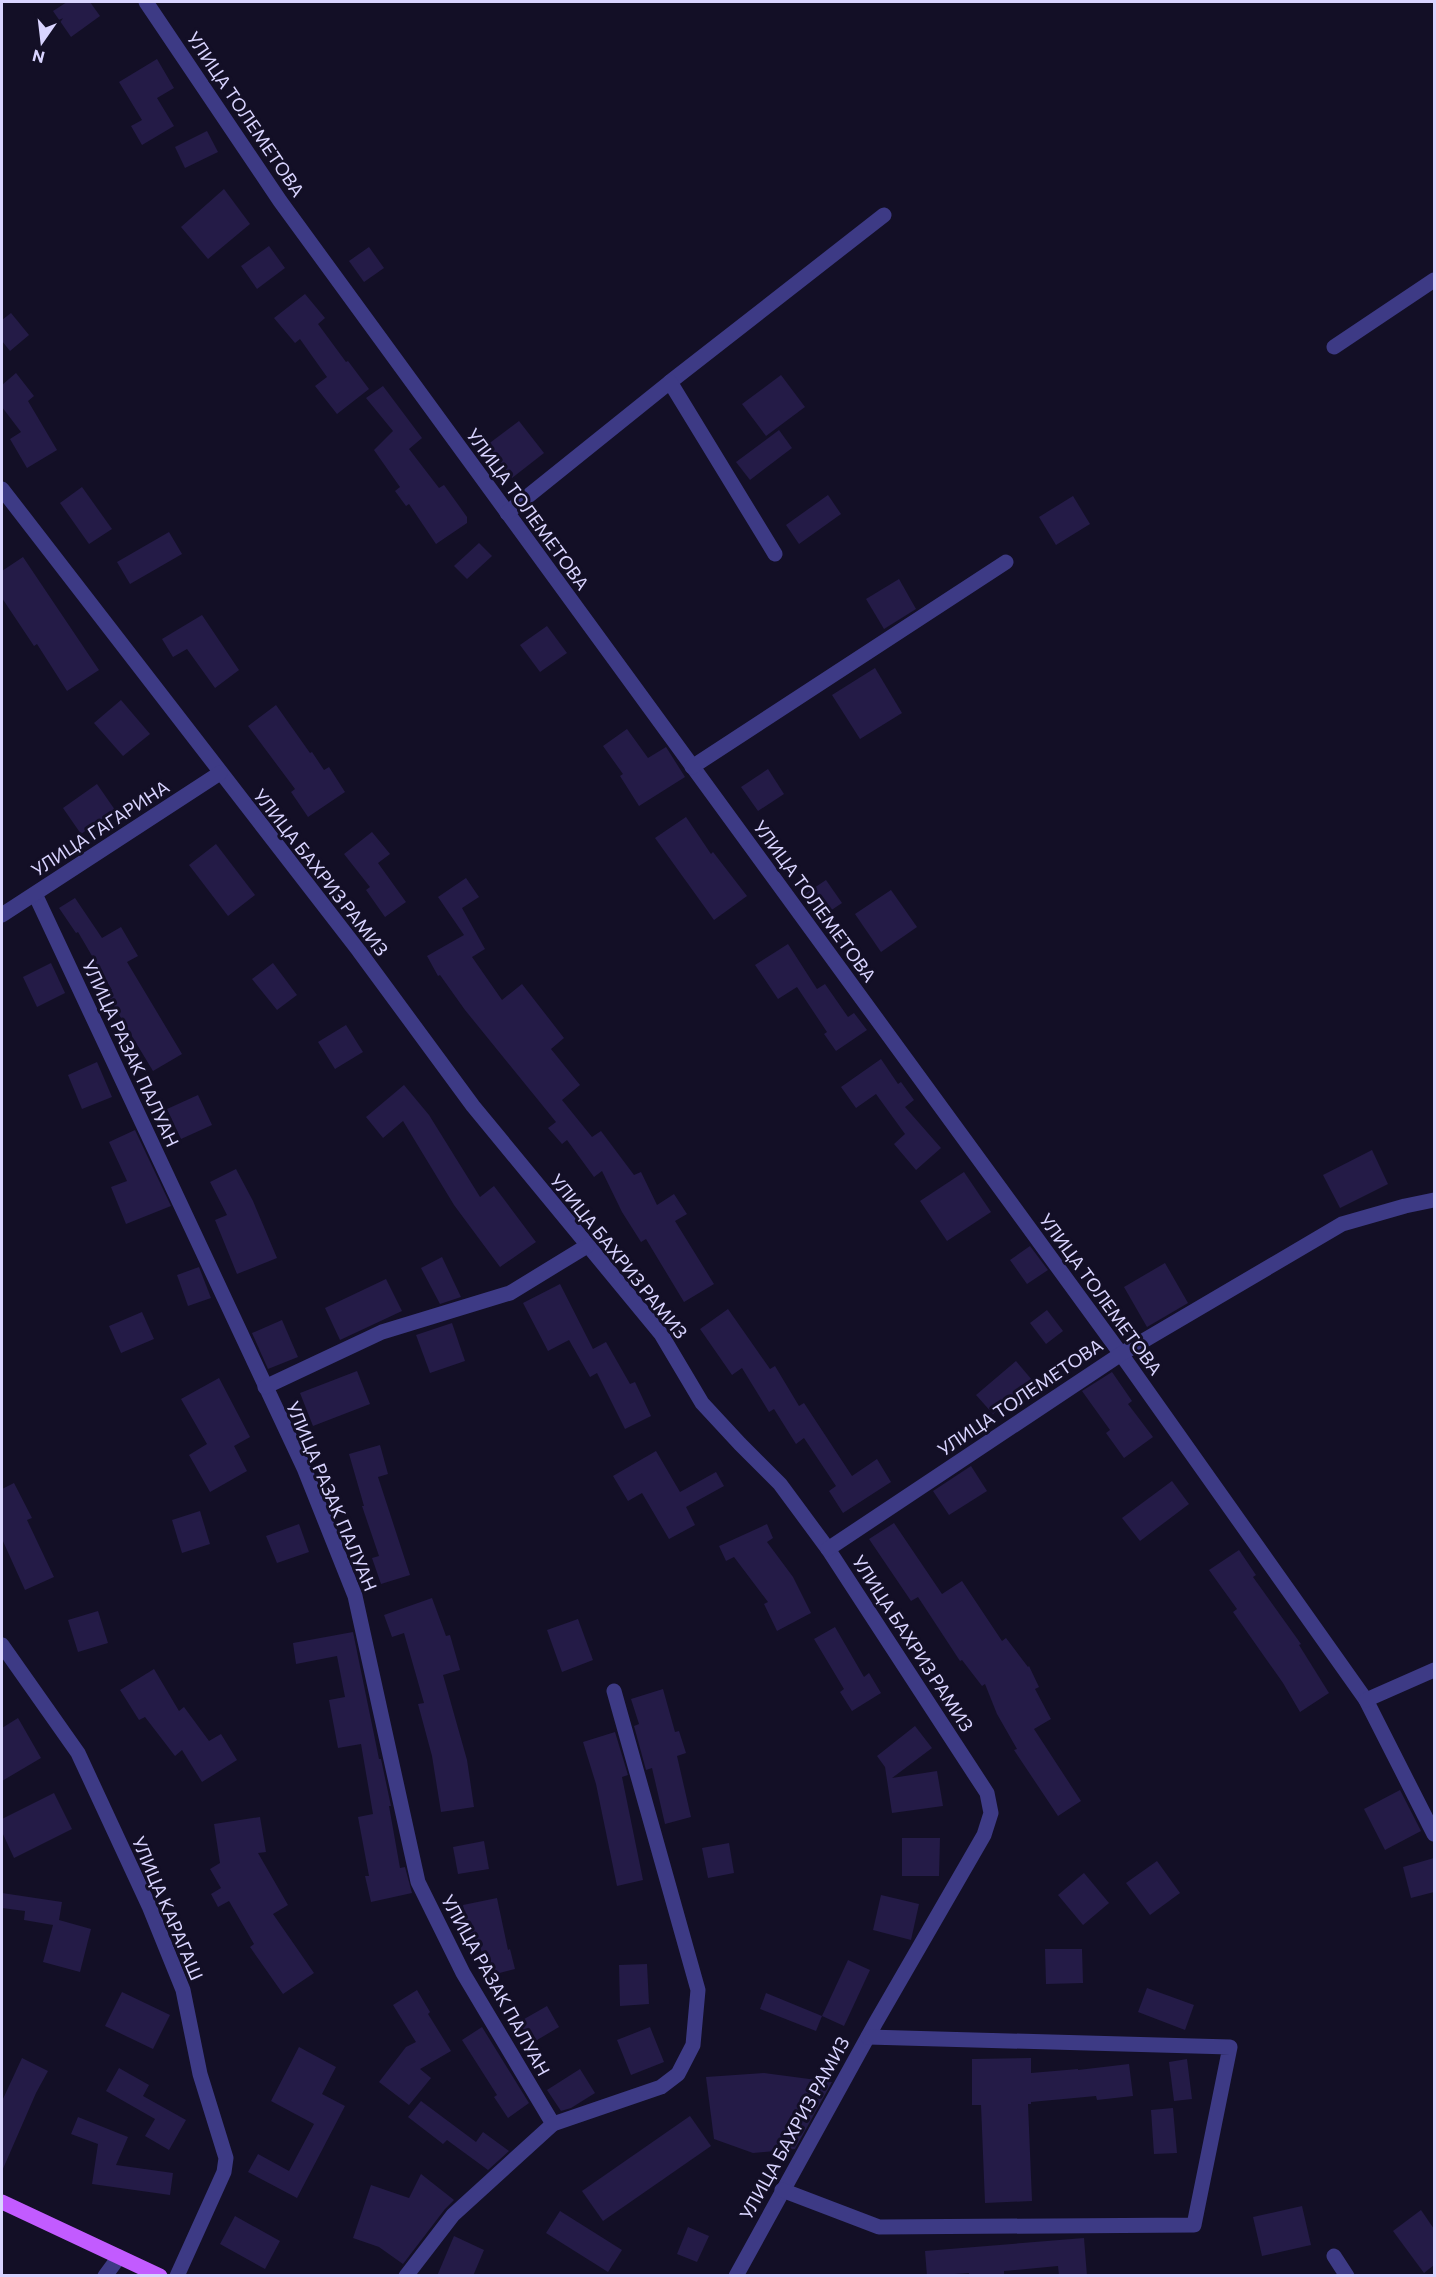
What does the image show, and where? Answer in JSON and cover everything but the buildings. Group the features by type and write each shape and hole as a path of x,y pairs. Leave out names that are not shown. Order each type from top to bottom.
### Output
{"main road":[{"path":"2,2202 160,2276"}],"street":[{"name":"УЛИЦА ТОЛЕМЕТОВА","path":"146,2 280,201 1121,1354 1365,1700 1434,1834"},
{"path":"507,513 884,215"},
{"path":"1334,347 1434,280"},
{"path":"670,382 776,554"},
{"name":"УЛИЦА БАХРИЗ РАМИЗ","path":"2,489 359,951 473,1106 661,1334 702,1403 780,1484 828,1549 987,1793 991,1813 984,1835 868,2037 736,2276"},
{"path":"692,767 1006,562"},
{"name":"УЛИЦА ГАГАРИНА","path":"2,915 220,773"},
{"name":"УЛИЦА РАЗАК ПАЛУАН","path":"35,894 304,1468 355,1596 418,1882 463,1972 553,2124"},
{"name":"УЛИЦА ТОЛЕМЕТОВА","path":"828,1549 1121,1354 1342,1224 1434,1200"},
{"path":"265,1387 382,1332 510,1293 587,1246"},
{"name":"УЛИЦА КАРАГАШ","path":"2,1645 78,1753 149,1906 183,1990 200,2074 226,2158 224,2172 177,2276"},
{"path":"1365,1700 1434,1670"},
{"path":"406,2276 453,2215 553,2124 661,2087 678,2074 693,2045 698,1990 614,1691"},
{"path":"782,2190 879,2227 1194,2225 1230,2048 868,2037"},
{"path":"1334,2256 1347,2276"},
{"path":"105,2276 119,2257"}]}
